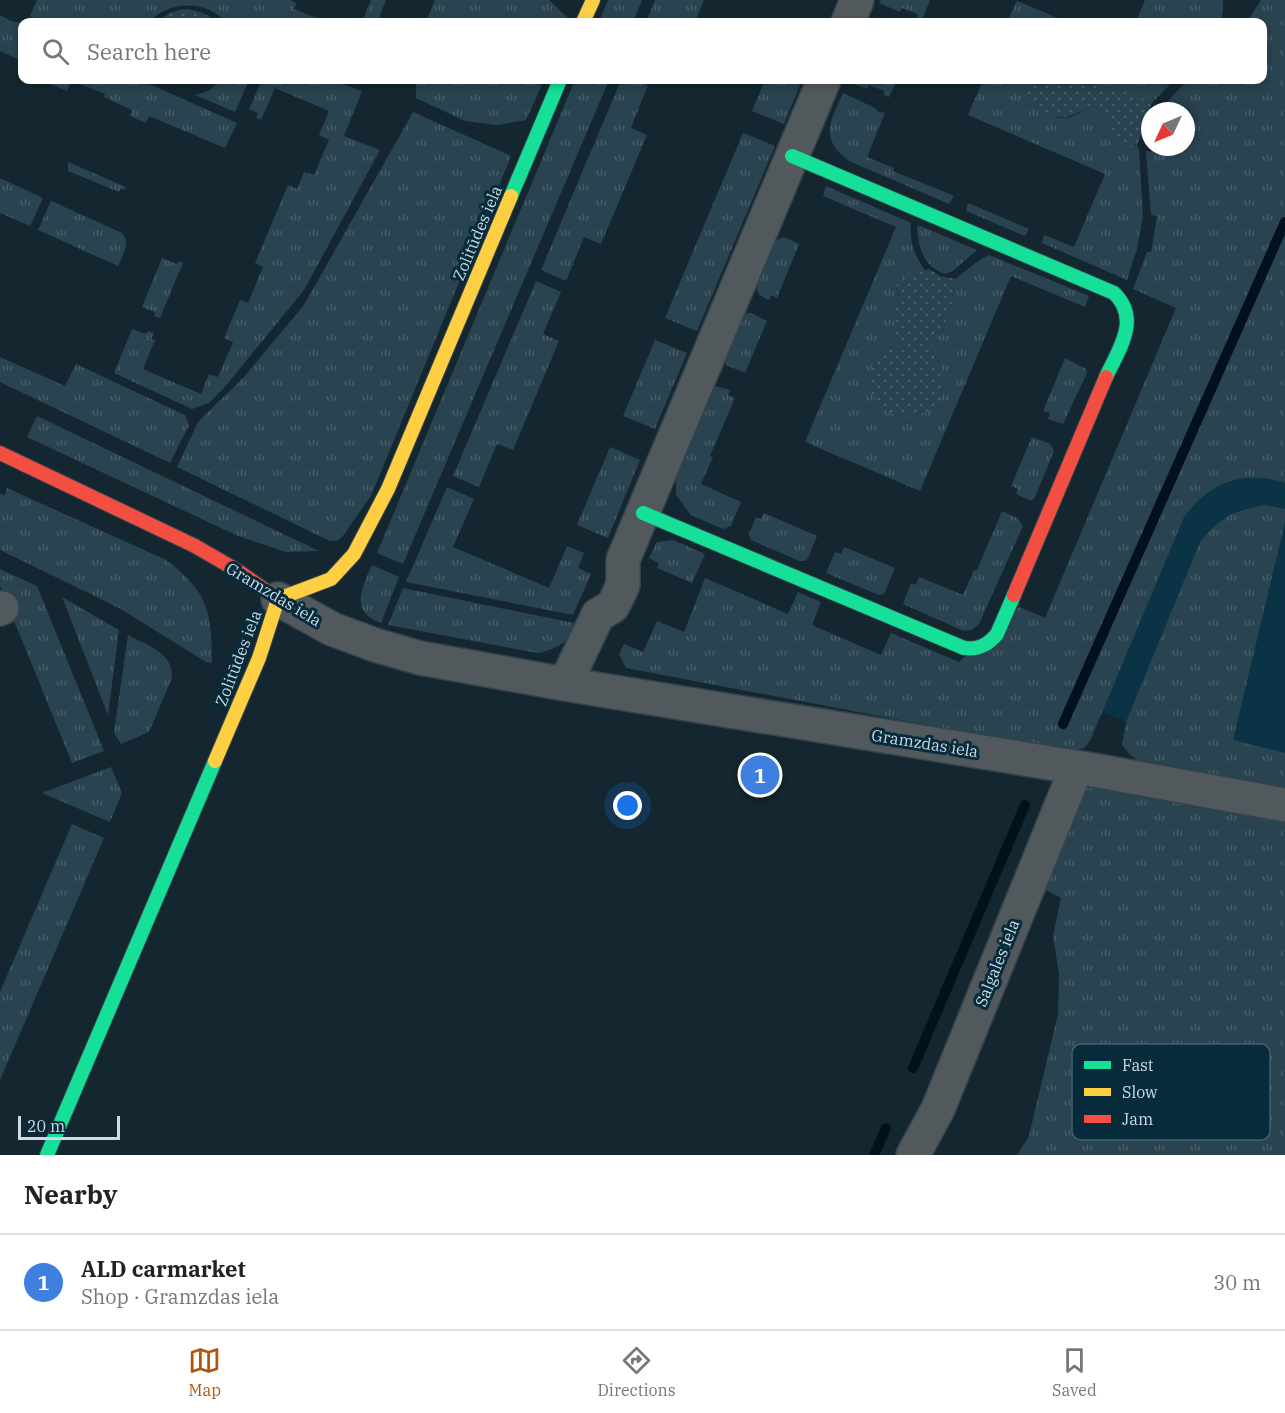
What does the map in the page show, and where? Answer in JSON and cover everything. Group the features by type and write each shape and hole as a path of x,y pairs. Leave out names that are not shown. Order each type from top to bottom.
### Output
{"street":[{"path":"585,18 593,0"},
{"path":"850,18 857,0"},
{"name":"Zolitūdes iela","path":"47,1155 259,658 278,599 331,579 354,554 388,489 558,84"},
{"path":"565,684 598,615 613,606 623,585 621,564 822,84"},
{"path":"643,513 958,647 971,649 983,646 993,639 999,628 1120,346 1129,324 1129,312 1123,300 1114,293 792,156"},
{"name":"Gramzdas iela","path":"0,453 195,546 238,571 278,599 332,629 420,658 1285,805"},
{"name":"Salgales iela","path":"913,1155 938,1109 1076,769"}],"shaded area":[{"path":"1212,422 1285,449 1285,768 1123,736 1126,722 1091,707"}],"green space":[{"path":"37,0 290,0 296,3 294,9 317,18 221,18 208,10 188,6 167,10 154,18 33,18 30,16"},
{"path":"371,0 386,0 380,18 364,18"},
{"path":"435,0 549,0 568,18 428,18"},
{"path":"608,0 642,0 635,18 601,18"},
{"path":"655,0 704,0 697,18 648,18"},
{"path":"881,0 930,0 923,18 917,18 917,14 902,8 900,12 879,3"},
{"path":"1145,0 1223,0 1222,18 1138,18"},
{"path":"1261,0 1285,0 1285,483 1256,477 1229,482 1205,495 1184,517 1090,741 1084,748 1069,752 626,668 619,654 624,644 643,652 657,621 684,632 705,578 788,614 798,592 821,602 812,625 881,655 891,633 959,662 1019,607 1045,618 1176,308 1133,289 1147,252 1151,252 1157,216 1151,215 1146,156 1195,156 1195,102 1167,102 1185,84 1267,84 1267,18 1250,18"},
{"path":"1017,1 1057,18 1009,18"},
{"path":"182,9 192,10 212,18 163,18 169,13"},
{"path":"0,15 18,22 18,59 0,51"},
{"path":"50,84 70,84 67,91"},
{"path":"80,84 149,84 237,123 225,148 149,116 146,123 130,116 132,110 104,97 105,94"},
{"path":"217,84 247,84 235,112 195,95 208,91"},
{"path":"260,84 342,84 362,91 344,136 380,150 304,290 224,388 209,403 192,409 114,373 132,329 146,334 148,331 154,333 151,339 155,340 143,369 201,394 209,374 218,377 233,342 224,338 240,300 248,303 263,267 255,263 288,185 297,189 304,172 314,175 329,140 319,135 329,111 275,88 261,120 256,118 258,113 249,109"},
{"path":"416,84 542,84 526,120 497,125 465,121 416,98"},
{"path":"573,84 607,84 403,564 377,553"},
{"path":"619,84 648,85 631,128 647,135 601,244 584,237 566,281 541,270"},
{"path":"763,84 800,84 784,124 752,111"},
{"path":"854,84 895,84 889,97 884,95 884,91 869,85 867,89"},
{"path":"981,84 1027,84 1051,117 1067,117 1081,112 1090,105 1096,107 1111,124 1108,129 1137,146 1143,216 1137,249 1127,280 1042,243 1044,235 1074,247 1105,174 968,115"},
{"path":"1027,84 1103,84 1103,89 1131,93 1150,102 1141,102 1141,135 1137,146 1135,144 1131,147 1108,129 1111,124 1096,107 1090,105 1069,116 1058,117 1039,111 1032,103"},
{"path":"1103,84 1170,84 1153,102 1131,93 1103,89"},
{"path":"843,93 877,109 876,111 885,113 867,157 894,168 893,171 954,196 949,204 849,161 840,153 830,137 830,129"},
{"path":"413,112 511,156 371,496 342,537 337,541 330,541 177,467 198,422 244,377 304,305"},
{"path":"743,133 775,146 697,331 665,318"},
{"path":"68,162 126,187 119,192 68,171"},
{"path":"0,178 43,198 30,226 0,213"},
{"path":"826,186 911,223 913,248 925,270 896,286 901,344 889,348 940,364 932,345 936,333 943,332 945,322 950,316 955,279 989,255 1089,296 1085,307 1011,276 920,491 805,442 896,227 823,196"},
{"path":"51,201 122,233 126,245 118,266 38,230"},
{"path":"968,203 1029,229 1025,236 966,211"},
{"path":"918,225 977,250 953,271 945,274 927,262 921,250"},
{"path":"784,237 799,244 777,298 771,295 769,300 760,294 756,284 774,241"},
{"path":"162,258 177,264 179,261 183,263 160,318 154,316 155,312 142,307"},
{"path":"929,269 940,276 955,279 950,316 945,322 943,332 936,333 933,342 935,357 944,379 944,388 936,404 930,409 921,414 905,417 883,408 871,389 870,377 872,366 880,355 901,344 894,333 895,304 899,295 896,286 913,270 918,273"},
{"path":"536,281 561,292 543,334 559,341 513,450 497,444 479,487 453,476"},
{"path":"747,313 767,321 745,373 726,365 725,361"},
{"path":"655,340 687,353 655,429 623,416"},
{"path":"0,357 65,386 76,364 185,415 189,425 170,463 0,382"},
{"path":"1065,358 1086,369 1087,373 1063,424 1048,419 1050,413 1043,411"},
{"path":"715,386 730,390 728,395 735,398 710,456 713,457 701,484 741,502 731,526 723,529 691,515 676,495 676,478"},
{"path":"37,416 319,551 286,552 238,536 27,437"},
{"path":"1032,437 1050,444 1054,451 1035,497 1031,501 1016,494 1018,489 1011,486"},
{"path":"610,447 640,460 608,538 577,525"},
{"path":"447,487 474,499 453,547 549,588 567,546 584,553 578,568 591,574 573,615 406,582"},
{"path":"7,488 166,560 180,571 191,582 205,604 211,630 212,663 206,662 119,608 0,550 0,494 5,495"},
{"path":"1266,505 1285,509 1285,522 1233,740 1285,753 1285,791 1147,766 1130,755 1122,745 1126,722 1200,542 1228,516"},
{"path":"1002,511 1017,518 1023,526 979,624 972,630 964,631 903,604 911,583 916,585 919,577 963,595 974,570 977,570"},
{"path":"764,513 817,536 805,561 799,561 751,540 749,534 756,517 761,519"},
{"path":"673,540 705,554 692,583 657,568 659,563 649,558 657,542"},
{"path":"844,547 895,568 884,594 879,595 826,573 835,552 841,554"},
{"path":"372,565 399,577 381,623 365,613 361,606 362,591"},
{"path":"0,569 37,586 104,751 72,763 0,586"},
{"path":"403,588 574,623 573,630 562,644 538,653 388,625"},
{"path":"62,597 119,630 108,715"},
{"path":"128,635 164,656 171,669 172,678 149,732 121,744 114,733"},
{"path":"111,767 122,793 110,822 42,793"},
{"path":"1094,786 1285,821 1285,1155 1017,1155 1029,1136 1058,1014 1059,974 1053,936 1061,898 1044,889 1086,787"},
{"path":"72,824 104,838 0,1080 0,992"}],"waterway":[{"path":"1063,724 1285,222"},
{"path":"913,1068 1025,805"},
{"path":"874,1155 886,1128"}],"traffic: fast":[{"path":"511,196 558,84"},
{"path":"792,156 1114,293 1122,303 1127,324 1121,345 1106,377"},
{"path":"643,513 964,648 978,647 994,638 1014,595"},
{"path":"47,1155 215,761"}],"traffic: slow":[{"path":"585,18 593,0"},
{"path":"278,599 331,579 354,554 388,489 511,196"},
{"path":"215,761 259,658 278,599"}],"traffic: jam":[{"path":"1014,595 1106,377"},
{"path":"0,453 195,546 238,571 278,599"}],"place":[{"name":"ALD carmarket","path":"760,775"}]}
